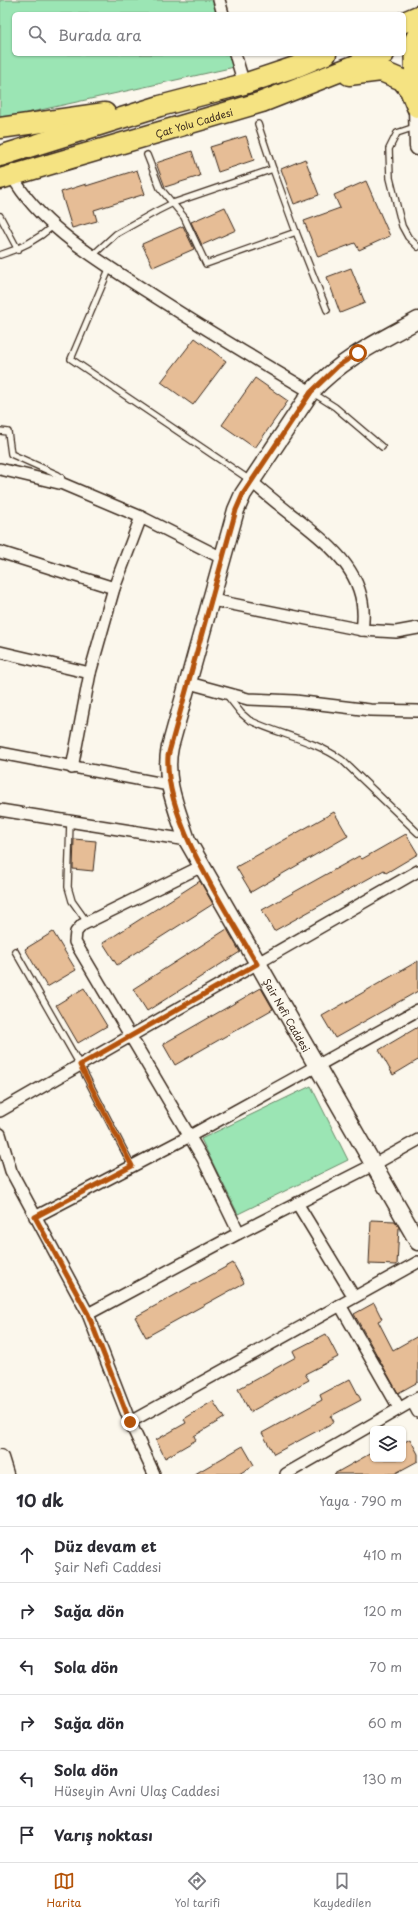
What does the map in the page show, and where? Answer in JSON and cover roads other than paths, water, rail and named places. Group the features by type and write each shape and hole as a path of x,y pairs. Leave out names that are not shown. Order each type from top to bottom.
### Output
{"highway":[{"path":"406,21 418,16"},
{"path":"414,41 416,107"},
{"path":"0,156 160,106 244,84 298,66 321,56"},
{"name":"Çat Yolu Caddesi","path":"6,177 262,102 379,56"},
{"path":"327,76 381,71 402,80 410,90 416,107"},
{"path":"0,128 160,106"}],"street":[{"path":"219,0 222,12"},
{"path":"237,56 244,84"},
{"path":"416,107 418,147"},
{"path":"6,177 53,226 110,267 204,328 311,392"},
{"name":"Şair Nefi Caddesi","path":"418,320 358,353 338,366 311,392 243,494 236,510 224,559 168,756 169,785 187,840 418,1242"},
{"path":"0,469 63,484 141,517 224,559"},
{"path":"252,482 320,538 347,565 361,593 364,609 362,630"},
{"path":"72,768 90,673 114,588 141,517"},
{"path":"0,552 114,588"},
{"path":"212,600 362,630 396,632 418,628"},
{"path":"0,652 90,673"},
{"path":"189,684 248,699 295,701 370,710 418,710"},
{"path":"0,753 72,768 169,785"},
{"path":"0,810 187,840"},
{"path":"202,866 87,922 78,928 75,942 203,1159 239,1233"},
{"path":"0,1111 418,871"},
{"path":"35,1217 190,1136 418,1010"},
{"path":"0,1134 11,1171 88,1314 130,1422 154,1474"},
{"path":"88,1314 297,1202 373,1165 418,1140"},
{"path":"297,1202 354,1297"},
{"path":"130,1422 418,1262"},
{"path":"340,1304 399,1408"},
{"path":"286,1474 415,1399 418,1412"},
{"path":"0,1458 5,1474"}],"lane":[{"path":"258,124 296,232 327,310"},
{"path":"417,127 398,133 389,148 390,178 402,226 408,237 418,247"},
{"path":"147,155 160,188 184,217 206,264 296,232"},
{"path":"93,255 116,234 173,203 273,169"},
{"path":"0,216 18,250"},
{"path":"0,256 18,250 38,238 53,226"},
{"path":"110,267 71,360 252,482"},
{"path":"311,392 328,401 382,447"},
{"path":"0,431 8,432 11,454 58,475 61,477 63,484"},
{"path":"226,694 241,714 249,720 314,744 329,751 342,760 418,833"},
{"path":"70,821 68,887 72,901 87,922"},
{"path":"15,950 80,1065 132,1166"}]}
